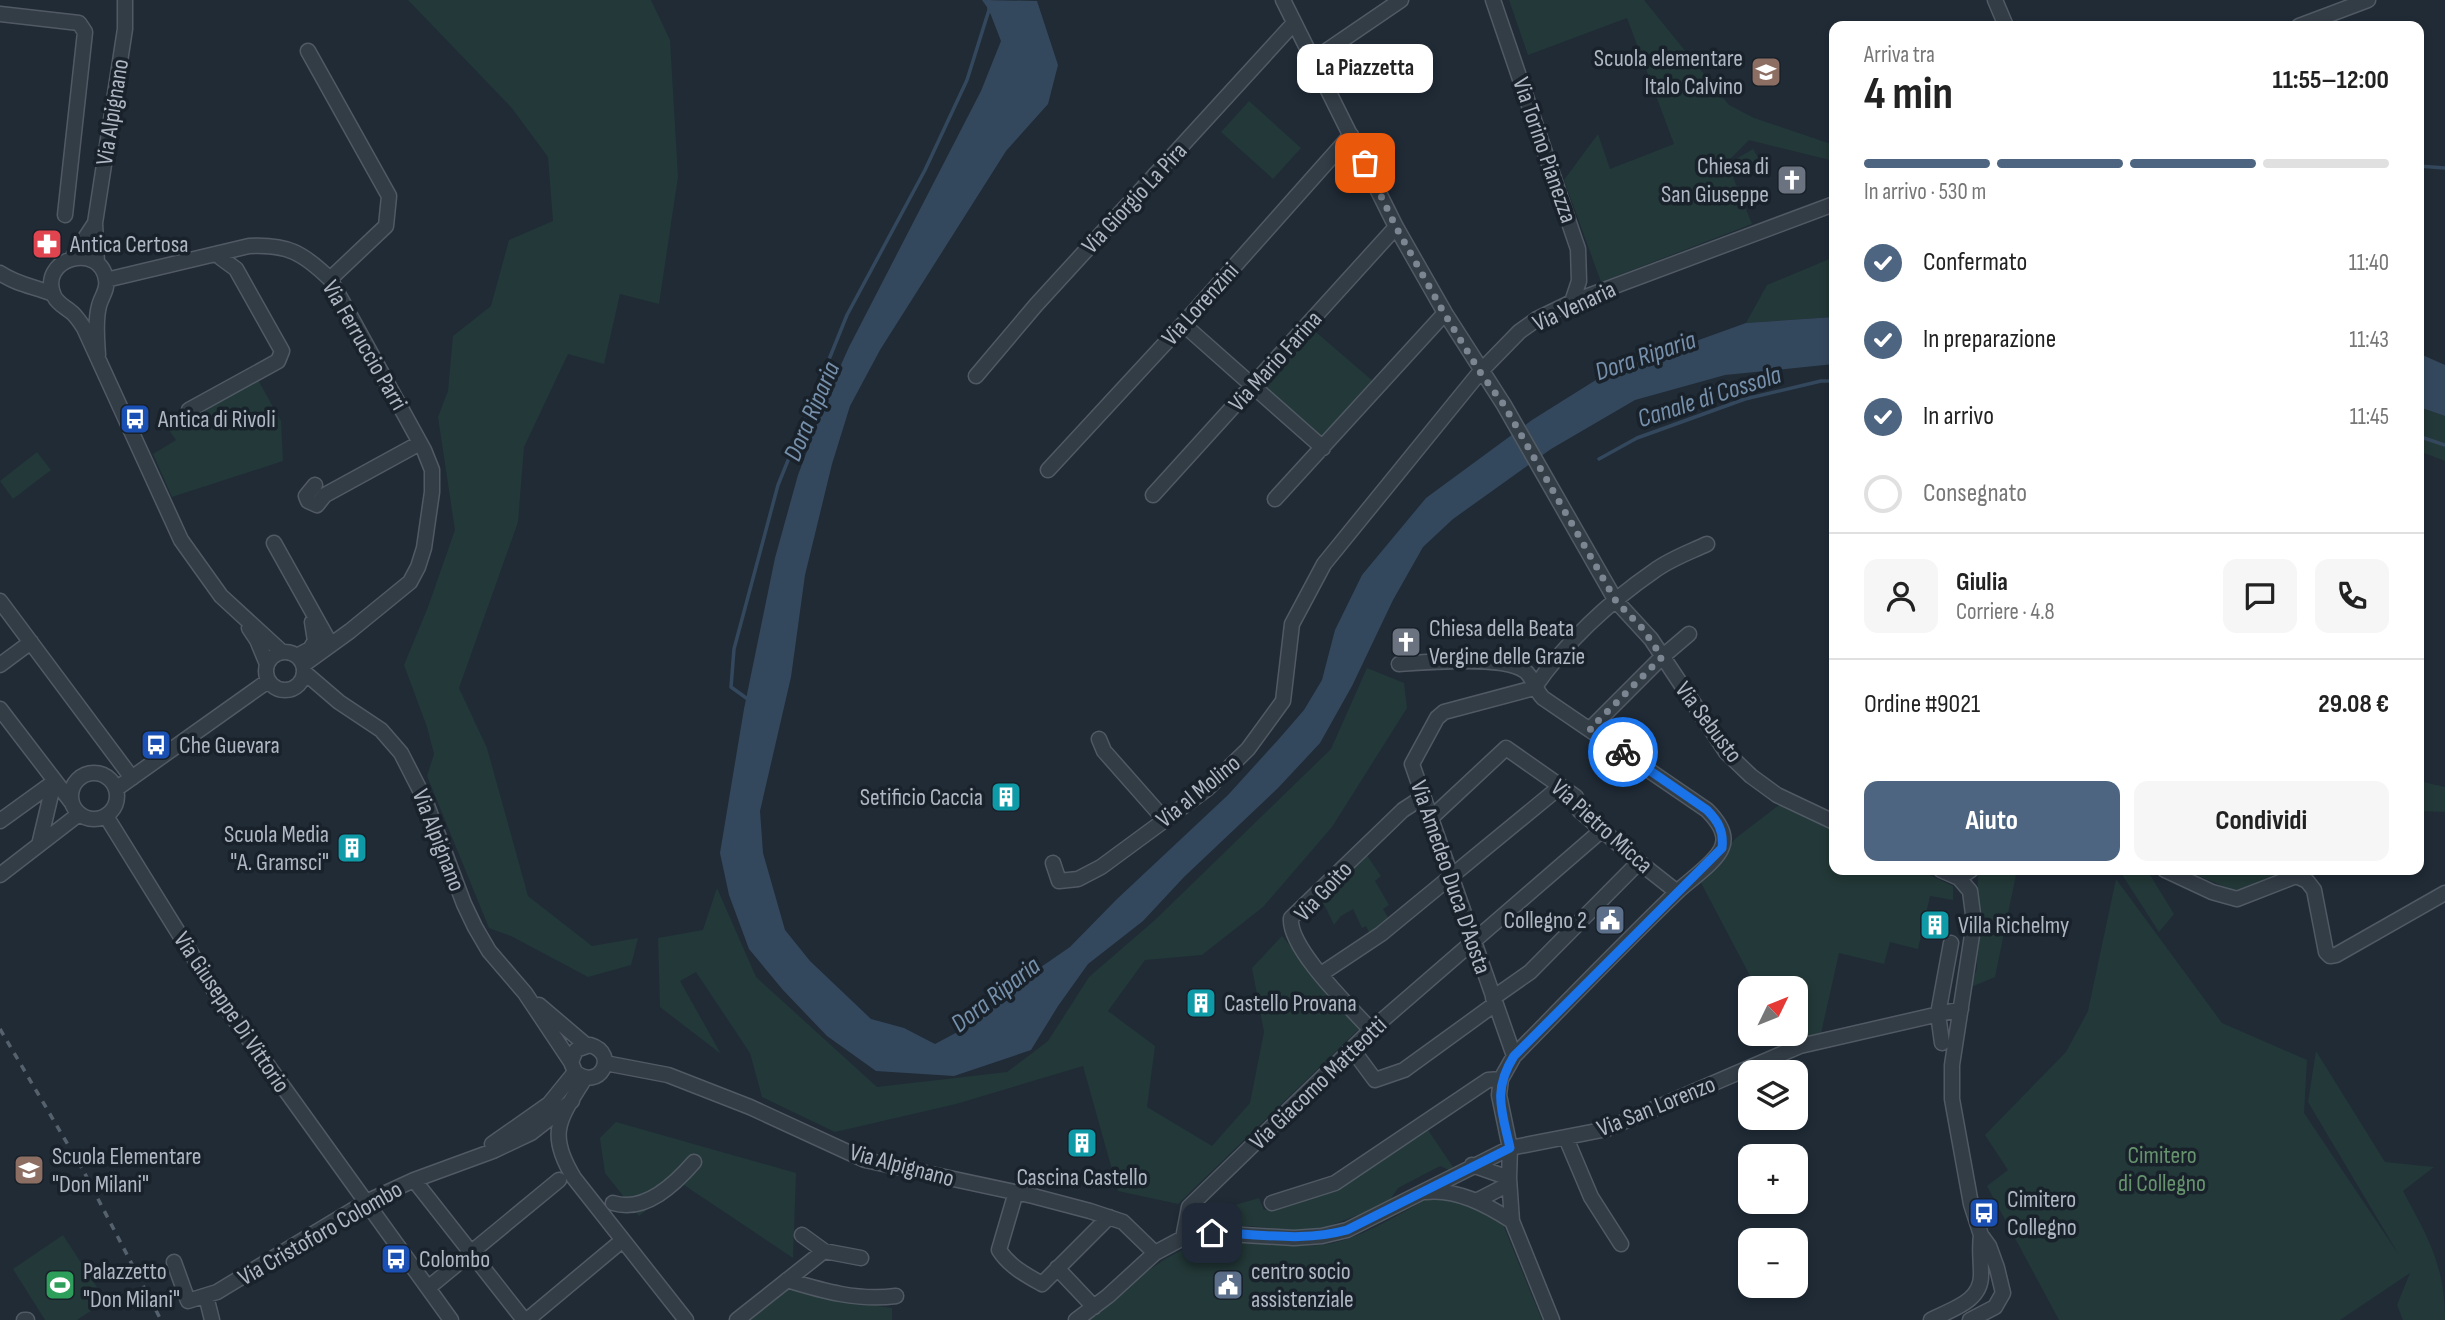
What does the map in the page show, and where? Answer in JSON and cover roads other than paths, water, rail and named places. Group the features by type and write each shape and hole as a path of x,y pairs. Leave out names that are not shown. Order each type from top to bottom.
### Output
{"street":[{"name":"Via Alpignano","path":"95,223 125,29 125,0"},
{"name":"Via Sebusto","path":"1283,0 1396,227 1444,313 1504,405 1616,601 1643,629 1726,752 1751,776 1777,794 1829,819"},
{"path":"1313,60 1401,0"},
{"name":"Via Torino Pianezza","path":"1493,0 1578,249 1579,281 1572,302"},
{"path":"1995,0 2004,21"},
{"path":"2312,21 2368,0"},
{"path":"0,14 79,23 85,32 65,215"},
{"name":"Via Giorgio La Pira","path":"976,376 1036,305 1294,23"},
{"path":"308,51 388,196 386,226 331,279"},
{"name":"Via Lorenzini","path":"1048,470 1183,324 1351,135"},
{"name":"Via Venaria","path":"1378,498 1480,372 1519,332 1537,319 1572,302 1829,206"},
{"path":"95,223 97,263 106,280 106,293 99,304 85,312 72,312 60,305 53,294 52,278 58,266 72,258 95,223"},
{"name":"Via Mario Farina","path":"1153,495 1396,227"},
{"name":"Via Ferruccio Parri","path":"106,280 220,256 249,246 272,245 292,249 312,261 331,279 420,443 432,470 432,482 424,548 410,582 331,645 297,661"},
{"path":"220,256 236,286"},
{"path":"190,410 278,361 282,351 236,268 220,256"},
{"path":"72,258 85,258 97,263"},
{"path":"0,273 16,284 32,286 53,294"},
{"path":"32,286 52,278"},
{"path":"97,355 99,304"},
{"name":"Via Alpignano","path":"72,312 84,328 97,355 113,396 181,540 221,596 237,612 297,661 339,702 381,730 401,753 425,800 475,927 489,951 525,993 577,1071"},
{"path":"1275,499 1444,313"},
{"path":"1183,324 1323,448"},
{"path":"315,485 306,496 308,501 317,505 325,495 420,443"},
{"name":"Via al Molino","path":"1053,863 1059,881 1078,879 1101,867 1207,789 1248,749 1283,701 1292,624 1324,564 1378,498"},
{"path":"274,543 331,645"},
{"path":"1534,688 1578,635 1616,601 1655,569 1707,544"},
{"path":"0,601 132,778"},
{"path":"297,661 272,656 265,672 268,681 282,690 297,686 297,661 315,641 308,607"},
{"name":"Via Alpignano","path":"237,612 257,640 267,664"},
{"name":"Via Sebusto","path":"1662,657 1689,634"},
{"path":"0,666 31,642"},
{"path":"1590,729 1662,657"},
{"path":"1399,664 1466,661 1514,664 1528,673 1542,698 1691,798 1718,821 1724,837 1722,848 1514,1056 1502,1079 1499,1095 1510,1148 1512,1221 1552,1320"},
{"path":"76,808 71,792 76,782 85,775 94,773 112,784 132,778 268,681"},
{"name":"Via Alpignano","path":"297,686 339,702"},
{"name":"Via Amedeo Duca D'Aosta","path":"1514,1056 1412,764 1437,718 1444,712 1534,688"},
{"path":"0,709 54,782 89,819 106,816 117,802 102,738"},
{"path":"1100,738 1104,751 1164,819"},
{"name":"Via Pietro Micca","path":"1431,818 1506,748 1576,797 1579,810 1677,892"},
{"path":"0,821 54,782"},
{"path":"39,845 54,782"},
{"path":"1321,974 1381,934 1562,786"},
{"name":"Via Goito","path":"1371,1030 1308,959 1294,936 1290,925 1291,918 1403,810 1423,797"},
{"path":"0,875 39,845 76,808"},
{"name":"Via Giuseppe Di Vittorio","path":"106,816 217,995 451,1320"},
{"name":"Via Giacomo Matteotti","path":"1183,1238 1189,1208 1371,1030 1602,830"},
{"path":"1352,1049 1375,1080 1404,1070 1531,972 1639,862"},
{"path":"1965,875 1974,922 1952,1065 1952,1099 1971,1203 1980,1235 1993,1257 2003,1293 1995,1307 1970,1320"},
{"path":"2176,875 2237,900 2296,876 2307,880 2314,890 2326,952 2330,956 2445,893"},
{"path":"1942,1043 1938,1014 1951,943"},
{"name":"Via Alpignano","path":"525,993 586,1045"},
{"name":"Via San Lorenzo","path":"1183,1238 1212,1233 1293,1238 1322,1236 1347,1230 1510,1148 1607,1129 1800,1046 1961,1009"},
{"path":"577,1071 593,1078 600,1074 605,1063 599,1049 586,1045 576,1050 577,1071 572,1101 561,1116 557,1129 565,1163 686,1320"},
{"name":"Via Alpignano","path":"605,1063 668,1075 750,1107 864,1160 1016,1192 1109,1217 1123,1222 1155,1253"},
{"name":"Via Cristoforo Colombo","path":"474,1157 549,1104 577,1071"},
{"path":"1272,1203 1335,1183 1488,1080 1502,1079"},
{"name":"Via Cristoforo Colombo","path":"206,1296 217,1292 366,1202 414,1180 493,1152 531,1133 572,1101"},
{"path":"1566,1138 1591,1197 1621,1244"},
{"path":"613,1203 625,1207 647,1201 668,1187 694,1162"},
{"path":"1472,1165 1509,1181"},
{"path":"414,1180 525,1320 618,1244"},
{"path":"428,1288 559,1180"},
{"path":"1476,1201 1509,1181"},
{"path":"1422,1192 1446,1191 1476,1201 1512,1221"},
{"path":"1016,1192 999,1250 1022,1273 1042,1284 1109,1217"},
{"path":"802,1235 824,1251 861,1258"},
{"path":"1931,1320 1977,1294 1981,1275 1980,1235"},
{"path":"1076,1320 1155,1253 1183,1238"},
{"path":"737,1320 824,1251"},
{"path":"174,1262 188,1301 206,1296 212,1320"},
{"path":"1057,1268 1094,1307"},
{"path":"787,1280 856,1297 874,1299 895,1296"}],"water":[{"path":"982,0 1037,1 1058,65 1048,104 1006,151 880,350 850,406 832,464 805,575 791,677 760,811 763,853 785,930 810,961 871,1019 904,1028 935,1044 965,1028 996,998 1070,947 1228,795 1304,710 1322,680 1335,630 1362,575 1426,498 1532,420 1607,373 1746,323 1829,317 1829,365 1725,375 1635,400 1551,449 1453,519 1423,547 1320,743 1143,921 1088,964 1031,1050 954,1076 876,1071 827,1036 749,949 729,895 720,853 744,709 775,558 798,475 849,347 981,91 1001,41 989,10"},
{"path":"2424,356 2445,365 2445,416 2424,409"}],"waterway":[{"name":"Dora Riparia","path":"749,700 731,687 734,649 778,485 847,315 925,170 967,80 989,10 989,0"},
{"path":"2424,166 2445,168"},
{"name":"Canale di Cossola","path":"1599,459 1637,438 1745,399 1829,381"},
{"name":"Canale di Cossola","path":"2424,438 2445,445"}],"railway":[{"path":"0,1029 84,1172 161,1320"}],"place":[{"name":"Scuola elementare Italo Calvino","path":"1766,72"},
{"name":"La Piazzetta","path":"1365,163"},
{"name":"Chiesa di San Giuseppe","path":"1792,180"},
{"name":"Antica Certosa","path":"47,244"},
{"name":"Antica di Rivoli","path":"135,419"},
{"name":"Chiesa della Beata Vergine delle Grazie","path":"1406,642"},
{"name":"Che Guevara","path":"156,745"},
{"name":"Setificio Caccia","path":"1006,797"},
{"name":"Scuola Media \"A. Gramsci\"","path":"352,848"},
{"name":"Collegno 2","path":"1610,920"},
{"name":"Villa Richelmy","path":"1935,925"},
{"name":"Castello Provana","path":"1201,1003"},
{"name":"Cascina Castello","path":"1082,1143"},
{"name":"Scuola Elementare \"Don Milani\"","path":"29,1170"},
{"name":"Cimitero Collegno","path":"1984,1213"},
{"name":"Colombo","path":"396,1259"},
{"name":"Palazzetto \"Don Milani\"","path":"60,1285"},
{"name":"centro socio assistenziale","path":"1228,1285"}],"park label":[{"name":"Cimitero di Collegno","path":"2162,1169"}]}
